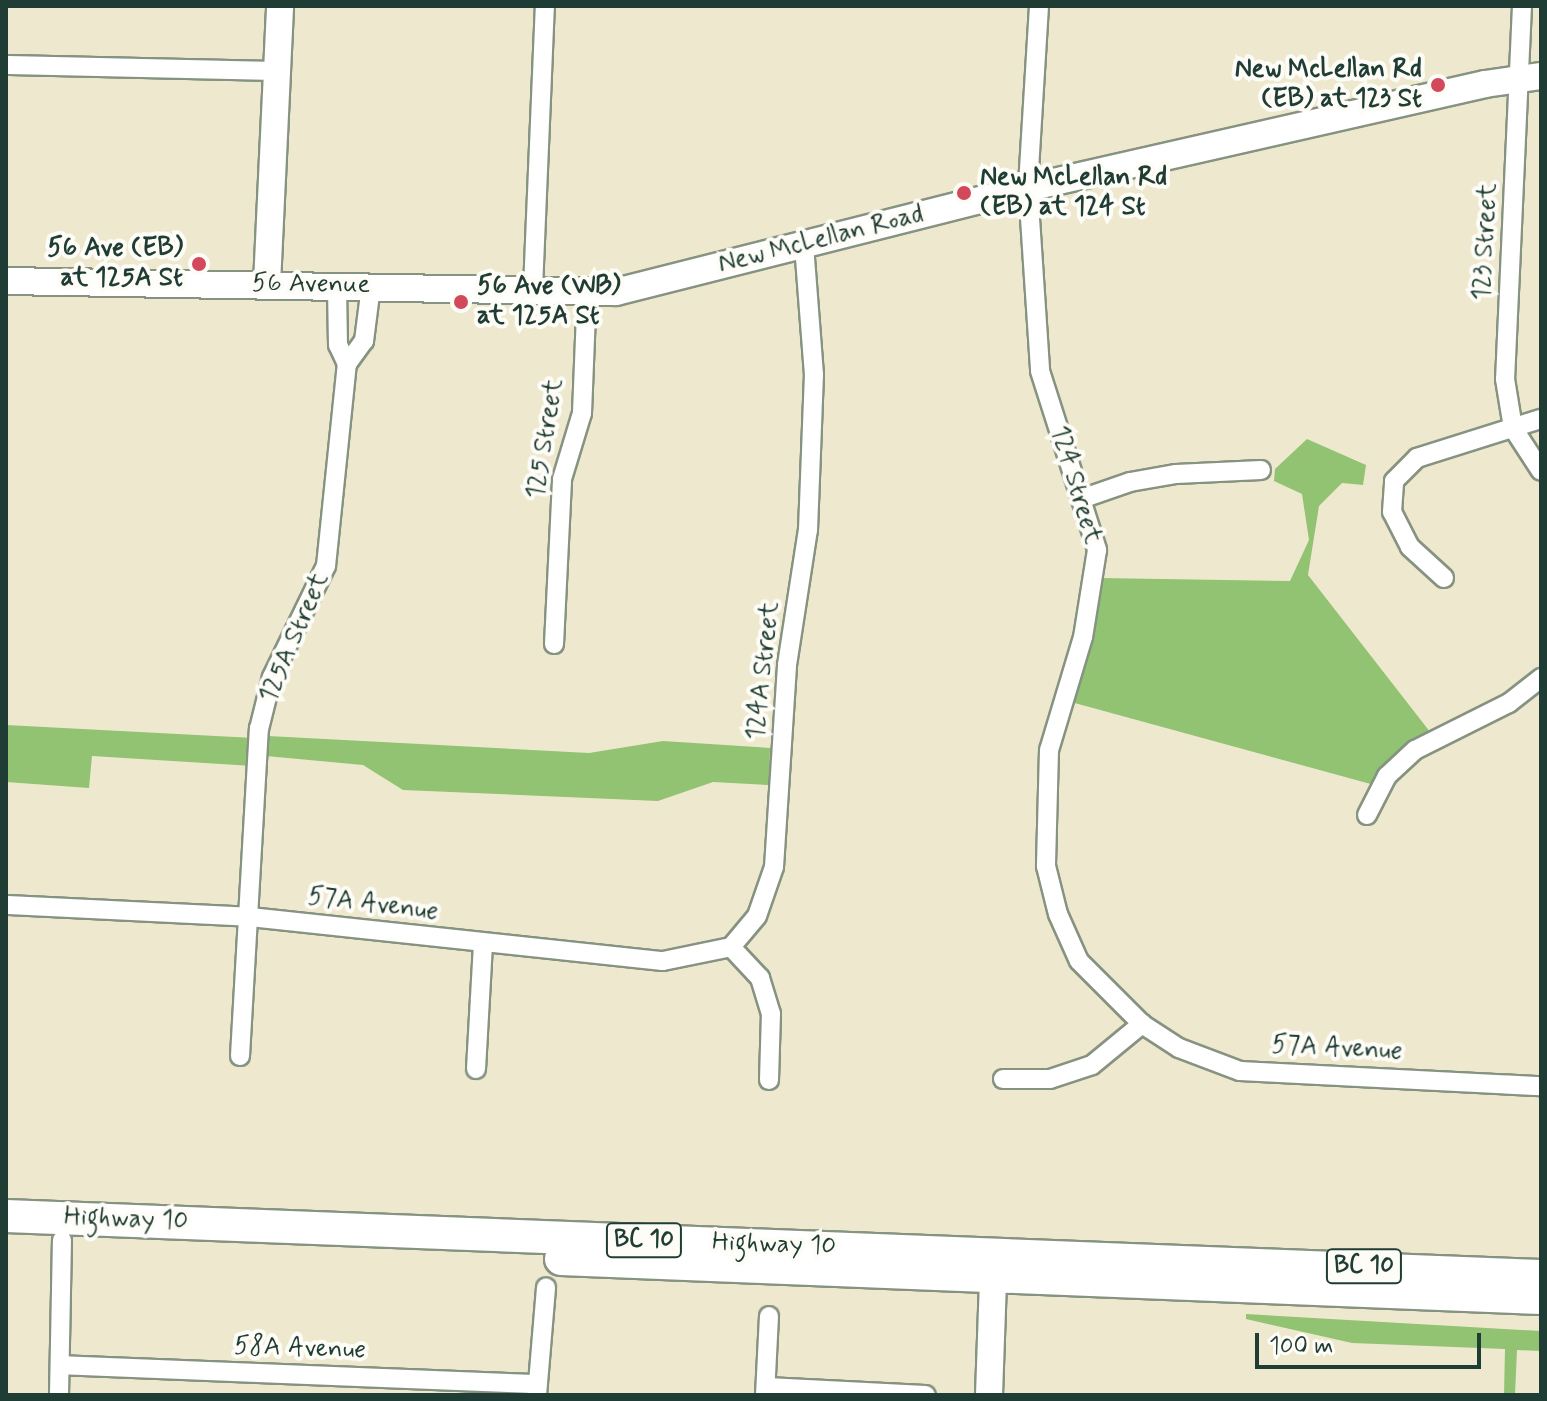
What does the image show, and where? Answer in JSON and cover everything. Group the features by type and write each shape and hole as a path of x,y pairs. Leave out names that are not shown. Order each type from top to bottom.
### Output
{"highway":[{"name":"Highway 10","path":"6,1216 1282,1262 1541,1276"},
{"name":"Highway 10","path":"6,1238 993,1280 1541,1298"},
{"path":"993,1280 1021,1266 1260,1274 1282,1262"}],"street":[{"path":"267,284 280,6"},
{"path":"533,289 545,6"},
{"name":"124 Street","path":"1039,6 1028,188 1040,371 1097,550 1083,637 1049,750 1046,866 1058,914 1079,961 1142,1024"},
{"name":"123 Street","path":"1522,6 1531,78 1505,379 1513,428 1541,471"},
{"path":"6,65 277,71"},
{"name":"New McLellan Road","path":"616,292 1028,188 1531,78"},
{"name":"124A Street","path":"731,947 757,916 774,867 787,665 808,530 814,375 804,244"},
{"name":"56 Avenue","path":"6,281 616,292"},
{"name":"125A Street","path":"337,286 338,345 347,364"},
{"name":"125A Street","path":"240,1056 259,729 272,677 326,566 347,364 364,341 371,286"},
{"name":"125 Street","path":"554,644 562,479 582,413 587,291"},
{"path":"1444,578 1410,547 1392,512 1394,481 1417,458 1541,419"},
{"path":"1081,499 1130,482 1176,474 1261,470"},
{"path":"1367,815 1387,776 1415,750 1509,703 1541,678"},
{"name":"57A Avenue","path":"6,905 250,917 663,961 731,947"},
{"path":"476,1069 483,944"},
{"path":"731,947 760,978 771,1014 769,1080"},
{"path":"1003,1079 1050,1079 1092,1065 1142,1024"},
{"name":"57A Avenue","path":"1142,1024 1179,1048 1240,1071 1541,1086"},
{"path":"59,1395 62,1240"},
{"path":"989,1395 993,1280"},
{"path":"537,1390 546,1287"},
{"path":"769,1316 765,1391 926,1395"},
{"name":"58A Avenue","path":"60,1365 537,1390"}],"green space":[{"path":"1307,439 1366,465 1363,485 1342,483 1319,506 1308,575 1434,737 1378,786 1071,702 1099,578 1290,581 1309,540 1302,494 1274,481 1275,469"},
{"path":"6,725 254,738 253,766 92,756 89,788 6,782"},
{"path":"268,736 589,753 663,741 770,748 769,785 713,782 658,801 403,790 363,765 266,756"},
{"path":"1246,1314 1541,1331 1541,1351 1517,1350 1515,1395 1504,1395 1505,1349 1352,1343 1246,1319"}],"place":[{"name":"New McLellan Rd (EB) at 123 St","path":"1438,85"},
{"name":"New McLellan Rd (EB) at 124 St","path":"964,193"},
{"name":"56 Ave (EB) at 125A St","path":"199,264"},
{"name":"56 Ave (WB) at 125A St","path":"461,302"}]}
